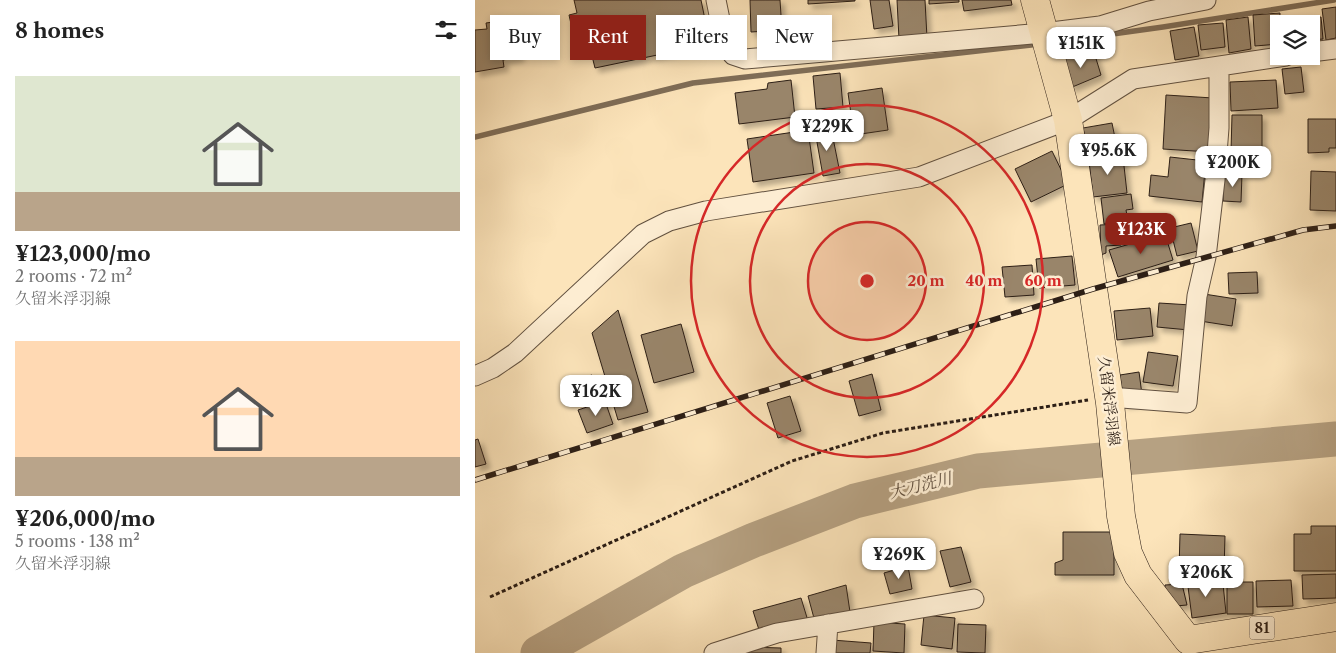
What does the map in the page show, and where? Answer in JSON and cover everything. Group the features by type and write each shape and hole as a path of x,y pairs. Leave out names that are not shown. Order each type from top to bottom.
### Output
{"main road":[{"name":"久留米浮羽線","path":"1035,0 1068,120 1109,400 1121,516 1128,553 1138,575 1188,640 1336,617"}],"street":[{"path":"715,0 725,44 733,55 745,59 1043,33 1101,26 1149,11 1207,0"},
{"path":"1320,51 1336,49"},
{"path":"475,376 493,368 515,353 643,234 669,221 705,211 919,176 1068,120 1133,79 1270,58"},
{"path":"1109,400 1187,403 1197,296 1206,257 1215,180 1219,128 1219,66"},
{"path":"714,653 777,633 974,599"},
{"path":"826,653 828,624"}],"path":[{"path":"490,597 792,461 883,433 1109,400"}],"building":[{"path":"574,0 701,0 704,15 656,15 656,55 646,57 646,15 570,15 570,20 569,15 577,13"},
{"path":"750,0 780,0 781,15 757,15 757,32 751,32"},
{"path":"808,0 855,0 855,1 808,4"},
{"path":"870,0 889,0 893,26 874,29"},
{"path":"897,0 925,0 927,38 899,39"},
{"path":"929,0 959,0 959,2 929,4"},
{"path":"962,0 1011,0 1012,5 964,11"},
{"path":"1336,7 1336,38 1326,40 1322,9"},
{"path":"1280,13 1280,15 1270,15 1270,45 1255,46 1253,15"},
{"path":"1248,17 1251,49 1229,53 1226,20"},
{"path":"1320,17 1323,39 1320,39"},
{"path":"490,22 490,60 503,60 504,67 475,72 475,30 487,29 486,23"},
{"path":"1223,23 1225,47 1201,50 1198,25"},
{"path":"1194,27 1199,56 1175,60 1170,31"},
{"path":"1094,52 1101,75 1070,88 1063,59"},
{"path":"593,60 633,60 595,68"},
{"path":"1301,67 1304,92 1285,94 1282,69"},
{"path":"840,73 843,107 816,109 813,76"},
{"path":"791,80 795,117 739,124 735,93 767,89 768,83"},
{"path":"1276,80 1278,108 1231,111 1230,82"},
{"path":"882,88 888,130 854,135 848,93"},
{"path":"1166,95 1213,98 1210,152 1163,149"},
{"path":"1232,115 1262,115 1262,151 1231,151"},
{"path":"1308,119 1336,119 1336,148 1329,148 1329,152 1308,153"},
{"path":"1112,123 1117,148 1088,153 1083,128"},
{"path":"831,128 840,173 823,176 815,131"},
{"path":"808,130 814,173 753,182 747,139"},
{"path":"1052,151 1068,184 1031,202 1015,169"},
{"path":"1116,152 1117,158 1123,157 1127,193 1093,197 1089,161 1108,159 1107,153"},
{"path":"1170,157 1206,161 1202,202 1149,196 1151,175 1168,177"},
{"path":"1311,171 1336,172 1336,211 1310,210"},
{"path":"1224,173 1242,174 1241,202 1223,201"},
{"path":"1131,194 1133,209 1126,210 1128,221 1104,224 1101,198"},
{"path":"1191,223 1198,251 1177,256 1170,228"},
{"path":"1120,224 1121,245 1106,246 1106,253 1101,255 1100,225"},
{"path":"1165,234 1173,260 1118,277 1109,250"},
{"path":"1072,256 1075,285 1039,288 1036,259"},
{"path":"1032,265 1034,295 1005,297 1002,267"},
{"path":"1257,272 1258,293 1229,294 1228,273"},
{"path":"1204,294 1236,299 1232,326 1200,321"},
{"path":"1159,303 1191,305 1189,330 1157,327"},
{"path":"1150,308 1153,336 1117,340 1114,311"},
{"path":"618,310 648,412 618,420 592,333"},
{"path":"681,324 694,372 654,383 641,335"},
{"path":"1148,352 1178,356 1173,386 1143,382"},
{"path":"1139,372 1143,402 1123,404 1120,375"},
{"path":"872,374 881,410 859,416 849,381"},
{"path":"592,375 598,395 581,399 575,380"},
{"path":"790,396 801,431 778,438 767,403"},
{"path":"605,401 613,424 587,433 578,410"},
{"path":"478,439 486,464 475,467 475,440"},
{"path":"1311,526 1336,526 1336,571 1294,571 1294,534 1311,534"},
{"path":"1063,532 1114,532 1114,575 1055,575 1055,563 1063,560"},
{"path":"1180,534 1225,536 1224,571 1179,570"},
{"path":"961,547 971,582 950,587 940,551"},
{"path":"908,566 912,589 890,594 884,573"},
{"path":"1336,574 1336,598 1303,599 1302,575"},
{"path":"1205,577 1206,585 1223,584 1226,613 1192,618 1187,579"},
{"path":"1291,580 1293,606 1257,607 1256,581"},
{"path":"1227,582 1253,582 1253,614 1227,614"},
{"path":"1182,584 1187,605 1164,607 1165,585"},
{"path":"846,585 850,612 815,622 808,596"},
{"path":"801,598 808,621 760,633 753,611"},
{"path":"924,615 955,618 952,649 921,645"},
{"path":"874,622 905,624 904,653 873,651"},
{"path":"958,624 986,625 985,653 957,652"},
{"path":"832,640 871,643 870,653 831,653"},
{"path":"749,647 781,648 781,653 749,653"}],"waterway":[{"path":"1055,42 1334,0"},
{"path":"475,137 693,83 1040,44"},
{"name":"大刀洗川","path":"538,653 683,571 754,540 855,501 978,471 1336,439"}],"railway":[{"path":"475,480 1093,289 1303,230 1336,226"}]}
